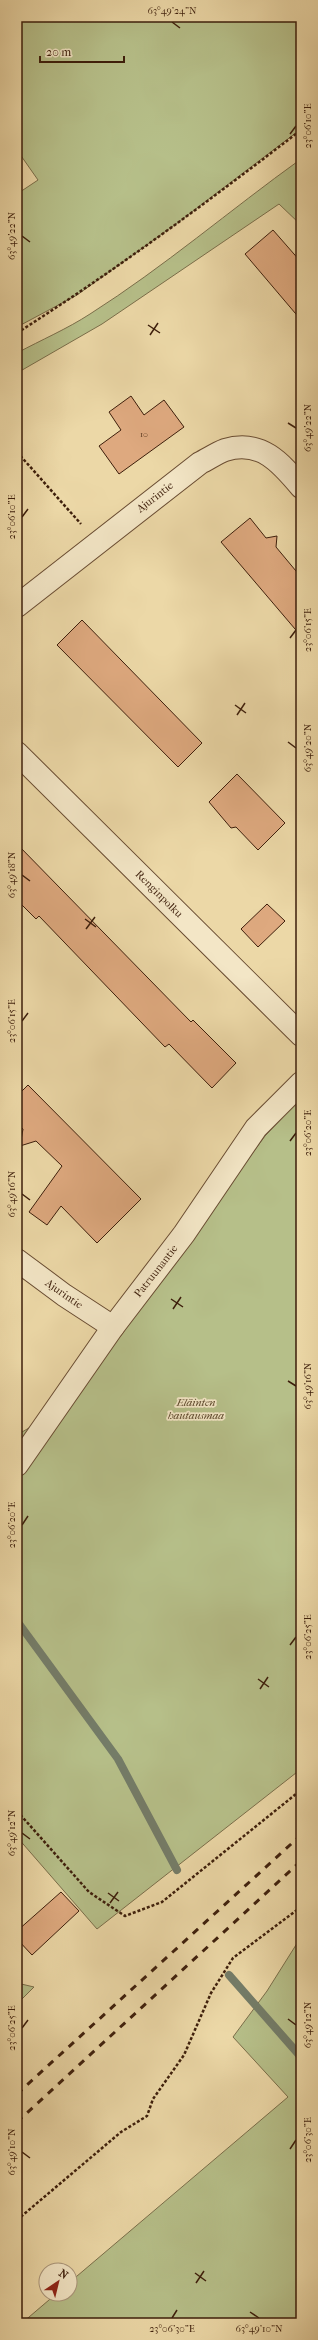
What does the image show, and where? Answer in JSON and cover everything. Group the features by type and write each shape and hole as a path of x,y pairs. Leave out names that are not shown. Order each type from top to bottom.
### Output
{"street":[{"name":"Ajurintie","path":"17,606 200,463 226,450 248,448 268,453 281,464 301,487"},
{"name":"Renginpolku","path":"17,753 301,1035"},
{"name":"Patruunantie","path":"17,1465 113,1327 184,1234 256,1128 301,1082"},
{"name":"Ajurintie","path":"17,1260 64,1295 113,1327"}],"path":[{"path":"17,333 77,295 176,224 301,130"},
{"path":"17,452 97,542"},
{"path":"17,1811 89,1892 125,1916 162,1902 301,1790"},
{"path":"17,2220 121,2132 147,2116 153,2099 184,2055 211,1992 233,1958 301,1907"}],"green space":[{"path":"17,17 301,17 301,129 176,224 77,295 17,327 17,194 38,180 17,150"},
{"path":"301,159 301,225 279,204 102,324 17,373 17,353 72,325 117,296 171,258"},
{"name":"Eläinten hautausmaa","path":"301,1098 301,1769 97,1929 17,1837 17,1435 39,1422 120,1333 265,1136"},
{"path":"301,1937 301,2323 22,2323 47,2302 78,2302 78,2275 288,2097 233,2037 267,1991"},
{"path":"17,1983 34,1987 17,2004"}],"building":[{"path":"273,230 301,262 301,320 245,254"},
{"path":"131,396 144,415 164,400 184,427 119,474 99,446 121,430 109,412"},
{"path":"250,518 266,538 277,536 276,547 301,577 301,636 221,542"},
{"path":"82,620 202,743 178,767 57,645"},
{"path":"237,774 285,823 258,850 236,827 231,828 209,802"},
{"path":"17,844 191,1022 193,1020 236,1063 212,1088 169,1044 165,1047 39,916 36,919 17,900"},
{"path":"267,904 285,921 258,947 241,929"},
{"path":"28,1085 141,1199 97,1243 61,1206 47,1225 29,1212 62,1166 36,1141 20,1146 23,1129 17,1124 17,1096"},
{"path":"61,1892 79,1911 32,1955 17,1939 17,1931"}],"waterway":[{"path":"17,1621 118,1759 177,1870"},
{"path":"229,1975 301,2057"}],"railway":[{"path":"17,2094 301,1835"},
{"path":"17,2122 301,1861"}]}
